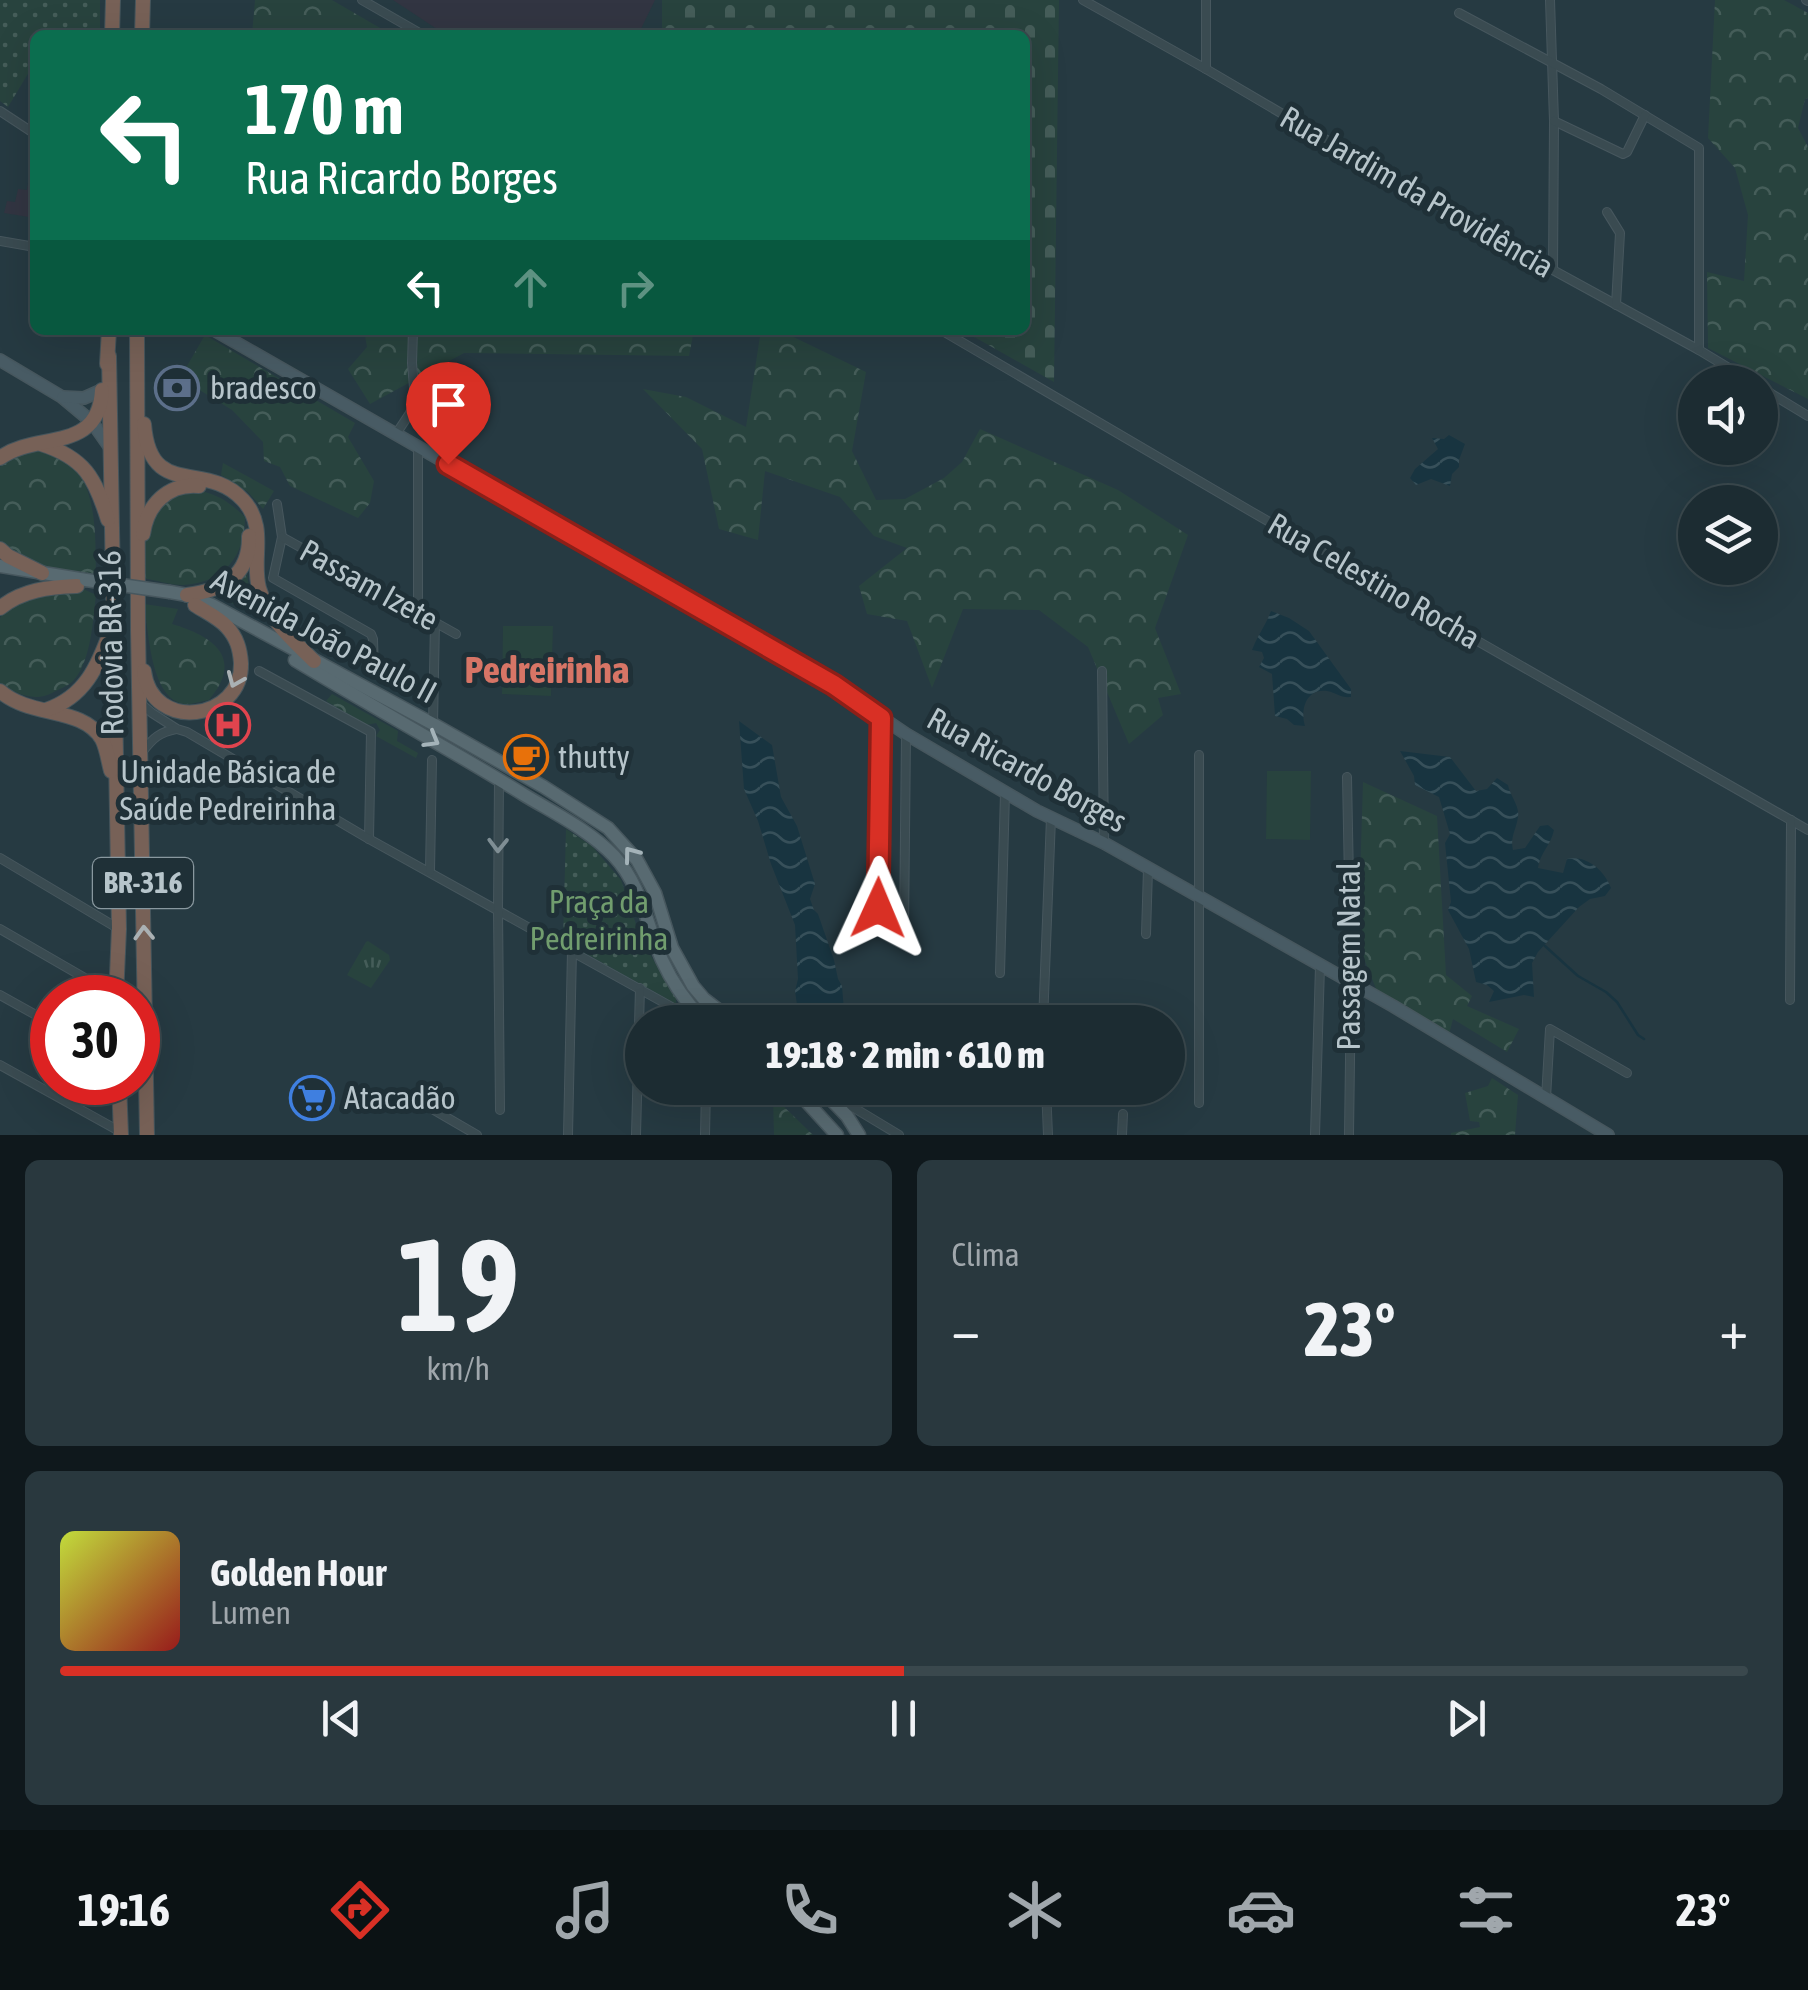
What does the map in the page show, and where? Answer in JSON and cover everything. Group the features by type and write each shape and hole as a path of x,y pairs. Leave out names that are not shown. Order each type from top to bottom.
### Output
{"highway":[{"path":"112,30 113,0"},
{"path":"142,30 143,0"},
{"name":"BR-316","path":"109,335 110,356"},
{"name":"Rodovia BR-316","path":"137,335 147,1135"},
{"path":"136,355 143,364 144,434 150,456 168,472 217,483 244,501 258,529 256,568 261,594 278,625 314,661"},
{"path":"0,458 13,449 60,440 92,422 100,408 110,356"},
{"name":"Rodovia BR-316","path":"110,356 117,975"},
{"path":"40,444 69,455 88,471 114,540"},
{"path":"137,570 144,524 152,508 160,498 186,485 209,488 231,500 245,517 250,540 246,559 230,582 191,600 230,630 239,647 241,674 231,694 209,709 193,712 166,708 152,695 145,680 138,630"},
{"path":"0,549 42,573"},
{"path":"0,608 31,592 83,584"},
{"path":"42,711 65,702 91,678 115,620"},
{"path":"0,691 17,703 83,721 92,728 105,747 117,785"},
{"path":"119,1105 121,1133"}],"main road":[{"path":"0,569 42,573 83,584"},
{"path":"0,569 83,584"},
{"name":"Avenida João Paulo II","path":"83,584 170,595 212,605 590,814 615,834 637,860 655,893 672,948 693,986 712,1005"},
{"name":"Avenida João Paulo II","path":"191,600 595,838 630,878 662,961 691,1005"},
{"path":"810,1105 837,1135"},
{"path":"836,1105 860,1135"}],"street":[{"path":"362,0 415,30"},
{"name":"Rua Jardim da Providência","path":"1083,0 1478,229 1724,365"},
{"path":"1103,0 1103,12"},
{"path":"1206,0 1206,69"},
{"path":"1550,0 1553,270"},
{"path":"1460,13 1699,148 1699,350"},
{"path":"0,111 30,131"},
{"path":"1554,121 1620,153 1627,152 1645,115"},
{"path":"1607,212 1620,233 1616,305"},
{"path":"0,241 30,247"},
{"name":"Rua Ricardo Borges","path":"223,335 834,685 906,734 1005,792 1104,843 1393,1006 1608,1135"},
{"path":"396,434 414,400 413,335"},
{"name":"Rua Celestino Rocha","path":"950,335 1808,830"},
{"path":"0,360 62,397 92,422 112,449"},
{"path":"62,397 84,398 102,390"},
{"path":"1778,398 1808,416"},
{"path":"418,447 418,612"},
{"path":"277,504 282,537 274,580 371,634 374,672"},
{"name":"Passam Izete","path":"282,537 456,634"},
{"path":"433,724 434,622"},
{"path":"259,671 371,732 369,839"},
{"path":"1102,671 1104,843"},
{"path":"140,702 177,729 369,839 670,1005"},
{"path":"878,908 881,718"},
{"path":"141,754 160,733 177,729"},
{"path":"904,931 906,734"},
{"path":"1199,755 1199,1103"},
{"path":"430,871 432,760"},
{"name":"Passagem Natal","path":"1347,777 1349,1135"},
{"path":"499,779 500,1110"},
{"path":"1000,973 1005,792"},
{"path":"1044,1005 1051,818"},
{"path":"1790,1000 1791,820"},
{"path":"0,858 119,929"},
{"path":"1146,934 1148,869"},
{"path":"0,930 78,975"},
{"path":"568,1135 572,951"},
{"path":"1315,1135 1320,966"},
{"path":"636,1135 640,988"},
{"path":"0,995 30,1012"},
{"path":"1546,1098 1550,1029 1627,1073"},
{"path":"0,1065 121,1133"},
{"path":"415,1099 477,1135"},
{"path":"705,1135 706,1105"},
{"path":"849,1105 899,1135"},
{"path":"1047,1105 1048,1135"},
{"path":"1122,1114 1122,1135"}],"shaded area":[{"path":"393,0 655,0 640,30 438,30"},
{"path":"30,183 30,217 4,213 7,201 15,202 18,189 27,190"}],"green space":[{"path":"0,0 100,0 100,30 30,30 30,70 8,107 0,101"},
{"path":"255,0 332,0 383,30 252,30"},
{"path":"662,0 1059,0 1054,382 971,335 1030,335 1030,30 662,30"},
{"path":"1715,0 1784,0 1808,13 1808,98 1798,128 1808,147 1808,399 1778,384 1778,365 1741,365 1708,348 1707,272 1744,281 1748,215 1735,168 1708,138"},
{"path":"205,335 355,423 348,437 374,481 370,503 358,518 290,486 280,467 264,461 263,442 232,410 180,378"},
{"path":"365,335 693,335 689,356 464,353 370,404 348,369 367,347"},
{"path":"760,335 789,335 866,372 852,451 876,500 905,499 944,478 962,462 980,429 1118,490 1188,535 1155,628 1181,694 1158,698 1163,715 1129,744 1088,647 1039,610 963,609 932,688 907,621 867,614 859,586 907,548 874,536 840,497 765,471 758,540 719,529 702,449 643,389 686,397 746,427"},
{"path":"33,449 63,459 83,481 93,511 96,575 33,564 0,544 0,467 9,456"},
{"path":"223,463 274,491 263,509 248,492 221,475"},
{"path":"200,491 224,500 245,517 236,555 221,573 197,583 178,585 143,578 144,543 158,507 175,493"},
{"path":"246,568 249,587 265,620 214,594"},
{"path":"77,586 96,595 87,652 73,681 39,697 0,683 0,619 4,611 21,600"},
{"path":"144,604 178,609 172,624 200,635 219,651 224,672 209,700 184,704 164,690 153,662"},
{"path":"503,626 553,626 551,696 502,694"},
{"path":"332,694 398,731 397,741 418,753 416,758 376,736 380,730 376,723 366,725 326,701"},
{"path":"1267,771 1311,771 1310,840 1266,839"},
{"path":"1363,782 1437,816 1446,975 1472,996 1467,1006 1519,1029 1507,1052 1453,1019 1448,1038 1377,991 1358,944"},
{"name":"Praça da Pedreirinha","path":"566,829 592,846 621,880 641,939 676,1004 563,941"},
{"path":"368,941 389,955 390,960 371,988 347,975"},
{"path":"1492,1078 1518,1095 1515,1135 1451,1135 1480,1127 1479,1122 1470,1121 1465,1093 1488,1086"},
{"path":"773,1105 782,1105 813,1135 774,1135"}],"water":[{"path":"1449,435 1465,444 1450,486 1431,479 1416,485 1410,478 1415,469 1438,449 1432,438 1444,439"},
{"path":"1271,611 1309,631 1351,689 1351,697 1320,691 1309,697 1303,713 1305,726 1275,716 1272,674 1259,667 1264,658 1262,652 1252,650"},
{"path":"739,721 772,745 781,797 797,826 815,884 810,899 834,960 844,1005 797,1005 795,925 744,789"},
{"path":"1400,751 1450,757 1476,791 1487,789 1497,778 1508,785 1518,809 1513,850 1525,848 1540,826 1548,825 1554,830 1538,868 1563,873 1567,859 1581,859 1594,865 1608,881 1611,888 1605,896 1590,899 1579,907 1538,952 1532,963 1534,997 1524,995 1489,1002 1494,991 1476,982 1469,949 1448,910 1451,902 1445,843 1450,834 1439,797 1415,785"}],"waterway":[{"path":"1545,946 1578,976 1617,1002 1644,1039"}],"place":[{"name":"bradesco","path":"177,388"},
{"name":"Unidade Básica de Saúde Pedreirinha","path":"228,725"},
{"name":"thutty","path":"526,757"},
{"name":"Atacadão","path":"312,1098"}],"district":[{"name":"Pedreirinha","path":"547,670"}],"route":[{"path":"448,464 834,685 881,718 878,908"}]}
